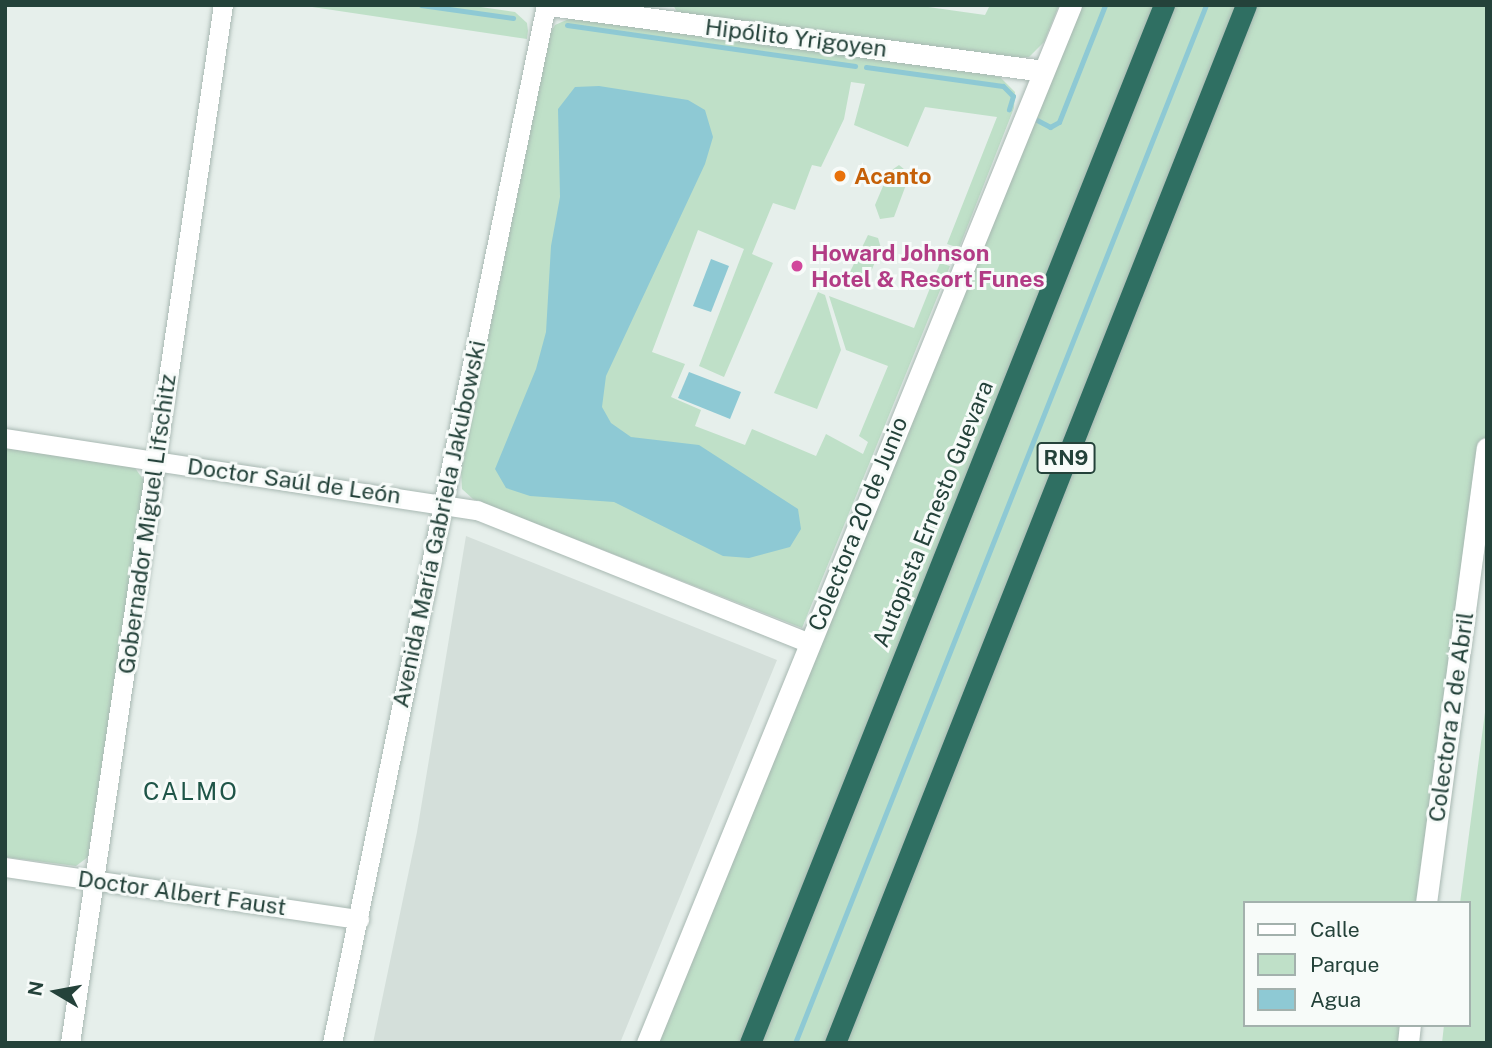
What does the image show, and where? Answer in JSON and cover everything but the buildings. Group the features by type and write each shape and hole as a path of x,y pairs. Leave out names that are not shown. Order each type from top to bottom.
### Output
{"highway":[{"name":"Autopista Ernesto Guevara","path":"750,1043 1164,5"},
{"name":"RN9","path":"835,1043 1246,5"}],"main road":[{"name":"Hipólito Yrigoyen","path":"547,5 653,12 1042,71"},
{"name":"Colectora 20 de Junio","path":"647,1043 1071,5"},
{"name":"Colectora 2 de Abril","path":"1426,901 1487,448"}],"street":[{"name":"Gobernador Miguel Lifschitz","path":"70,1043 223,5"},
{"name":"Avenida María Gabriela Jakubowski","path":"332,1043 547,5"},
{"name":"Doctor Saúl de León","path":"5,438 477,509 810,643"},
{"name":"Doctor Albert Faust","path":"5,867 359,919"}],"shaded area":[{"path":"466,536 777,660 620,1043 373,1043 417,832"}],"green space":[{"path":"299,5 467,5 515,12 527,23 527,39"},
{"path":"673,5 914,5 985,15 990,5 1059,5 1044,42 1029,57 1009,58 679,15"},
{"path":"1071,5 1487,5 1487,448 1426,901 1244,901 1244,1027 1410,1027 1408,1043 647,1043"},
{"path":"571,18 983,73 1000,77 1015,92 1014,108 959,248 947,244 997,117 925,107 908,147 854,125 865,84 851,82 844,119 821,167 812,165 795,210 773,203 752,254 773,263 724,377 699,366 744,249 698,230 652,352 685,364 671,397 701,410 695,426 745,445 752,429 816,456 826,434 863,454 868,442 859,436 888,366 846,350 829,296 914,328 940,263 950,266 802,628 473,499 462,489 461,471 550,34 555,25"},
{"path":"899,165 910,174 894,217 880,219 875,205 889,172"},
{"path":"868,235 878,238 881,248 867,281 854,288 850,272"},
{"path":"818,292 825,295 841,350 817,409 774,393"},
{"path":"5,448 124,465 135,468 145,482 88,857 76,866 5,857"},
{"path":"1487,697 1487,1043 1442,1043 1444,1027 1471,1027 1471,901 1460,901"}],"water":[{"path":"599,86 688,100 705,110 713,137 705,164 606,376 602,407 611,423 631,437 699,445 798,509 801,529 790,547 749,558 723,556 614,502 530,496 506,488 495,469 536,369 546,332 551,246 560,197 558,109 575,87"},
{"path":"711,259 729,266 711,312 693,306"},
{"path":"689,372 741,392 730,419 678,398"}],"waterway":[{"path":"421,5 513,18"},
{"path":"1037,120 1050,127 1059,122 1105,5"},
{"path":"795,1043 1206,5"},
{"path":"567,25 855,66"},
{"path":"866,67 1003,86 1013,96 1009,109"}],"place":[{"name":"Acanto","path":"840,176"},
{"name":"Howard Johnson Hotel & Resort Funes","path":"797,266"}],"district":[{"name":"CALMO","path":"191,792"}]}
